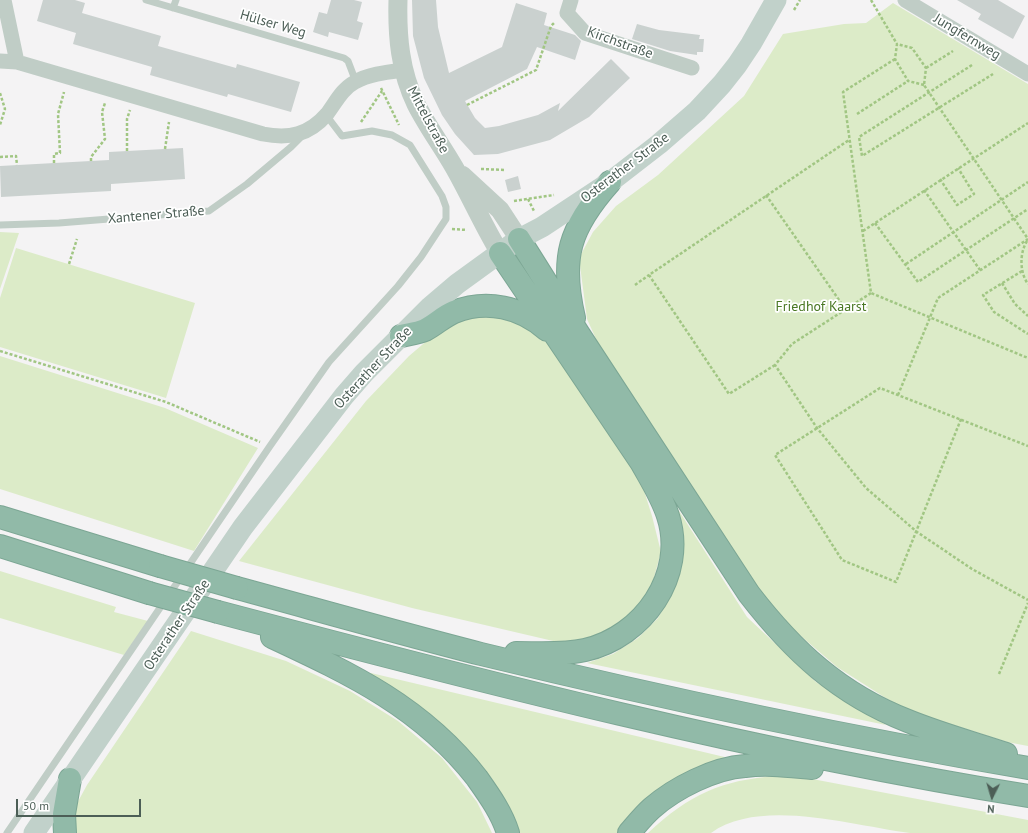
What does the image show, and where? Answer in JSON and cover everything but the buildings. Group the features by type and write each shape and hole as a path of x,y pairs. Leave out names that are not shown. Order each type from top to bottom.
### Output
{"highway":[{"path":"571,340 568,284 569,252 577,226 610,182"},
{"path":"481,654 560,653 585,650 608,643 632,628 653,606 667,575 671,560 672,536 668,517 659,493 571,340 519,239"},
{"path":"500,252 571,340 749,594 773,625 796,649 845,688 878,708 907,721 1028,761"},
{"path":"401,336 424,331 454,312 473,307 493,306 511,309 530,317 571,340"},
{"path":"0,516 160,566 481,654 710,706 941,753 1028,768"},
{"path":"0,546 149,593 440,671 696,732 936,781 1028,796"},
{"path":"218,612 331,664 373,687 420,719 465,764 491,797 508,833"},
{"path":"629,833 652,808 682,787 709,774 744,766 776,765 936,781"},
{"path":"65,833 64,814 70,779"}],"main road":[{"name":"Osterather Straße","path":"34,833 243,527 344,396 364,373 451,288 519,239 542,227 610,182 664,140 697,111 722,84 752,44 776,0"}],"street":[{"path":"4,0 17,62"},
{"name":"Mittelstraße","path":"398,0 400,47 403,70 417,105 454,167 481,222 500,252"},
{"name":"Jungfernweg","path":"905,0 1028,74"},
{"name":"Kirchstraße","path":"569,6 585,33 692,68"},
{"name":"Xantener Straße","path":"0,61 17,62 134,97 278,137 293,136 307,130 326,115 341,93 356,82 376,75 403,70"},
{"name":"Mittelstraße","path":"454,167 500,210 519,239"}],"lane":[{"name":"Hülser Weg","path":"146,0 344,58 348,62 356,82"},
{"path":"173,8 176,0"},
{"path":"7,833 270,446 329,362 421,257 446,218 446,207 442,196 410,145 392,135 372,131 342,136 326,115"},
{"name":"Xantener Straße","path":"0,225 59,223 209,211 275,161 307,130"}],"path":[{"path":"871,0 897,44 895,59 908,81 924,85 1028,239"},
{"path":"467,105 536,70 551,26 569,6"},
{"path":"897,44 912,48 926,68 924,85"},
{"path":"926,68 953,51"},
{"path":"871,293 843,92 895,59"},
{"path":"972,65 859,137 862,156 993,74"},
{"path":"376,75 410,145"},
{"path":"54,163 54,154 60,153 58,114 69,77"},
{"path":"857,114 908,81"},
{"path":"91,161 91,157 105,139 102,112 110,90"},
{"path":"354,133 382,90"},
{"path":"0,93 5,109 0,125"},
{"path":"127,152 127,119 134,97"},
{"path":"165,149 166,130 173,108"},
{"path":"862,231 973,157 1028,123"},
{"path":"635,285 849,140"},
{"path":"0,157 16,156 17,165"},
{"path":"940,180 957,205 974,194 958,168"},
{"path":"906,264 1028,182"},
{"path":"924,190 980,270"},
{"path":"516,199 553,196 559,192"},
{"path":"766,195 846,310"},
{"path":"875,223 918,282 967,251 1028,209"},
{"path":"69,264 77,239"},
{"path":"898,395 938,298 1028,239"},
{"path":"1028,239 1022,252 1022,271 1028,284"},
{"path":"1022,271 983,295 991,309 1028,334"},
{"path":"649,275 729,394 775,365 792,344 871,293"},
{"path":"1002,283 1015,304 1028,316"},
{"path":"871,293 1028,358"},
{"path":"0,351 166,402 270,446"},
{"path":"775,365 817,428 866,488 917,532 972,569 1028,601 999,674"},
{"path":"961,419 896,582 842,560 775,455 880,388 961,419 1028,446"}],"green space":[{"name":"Friedhof Kaarst","path":"893,3 1028,84 1028,746 1007,742 903,709 837,667 781,619 746,574 601,350 587,319 579,258 593,232 616,206 658,175 744,96 783,34 844,24 866,23"},
{"path":"0,232 19,233 0,289"},
{"path":"16,248 195,303 166,398 0,347 0,298"},
{"path":"465,316 515,317 540,334 564,365 642,484 661,552 650,592 626,620 596,638 566,644 412,608 239,561 366,401 409,356 443,327"},
{"path":"0,356 165,408 258,448 194,551 0,489"},
{"path":"672,500 747,617 816,682 886,725 587,663 613,654 638,638 658,618 675,587 680,545"},
{"path":"0,571 116,607 114,612 148,621 124,655 0,618"},
{"path":"191,631 286,661 350,691 398,721 442,758 477,802 492,833 74,833 75,807 87,785"},
{"path":"371,673 733,759 622,833 514,833 512,826 370,677"},
{"path":"777,776 807,778 1028,820 1028,833 910,833 835,820 781,815 755,817 732,822 711,833 648,833 678,808 707,791 739,781"}]}
